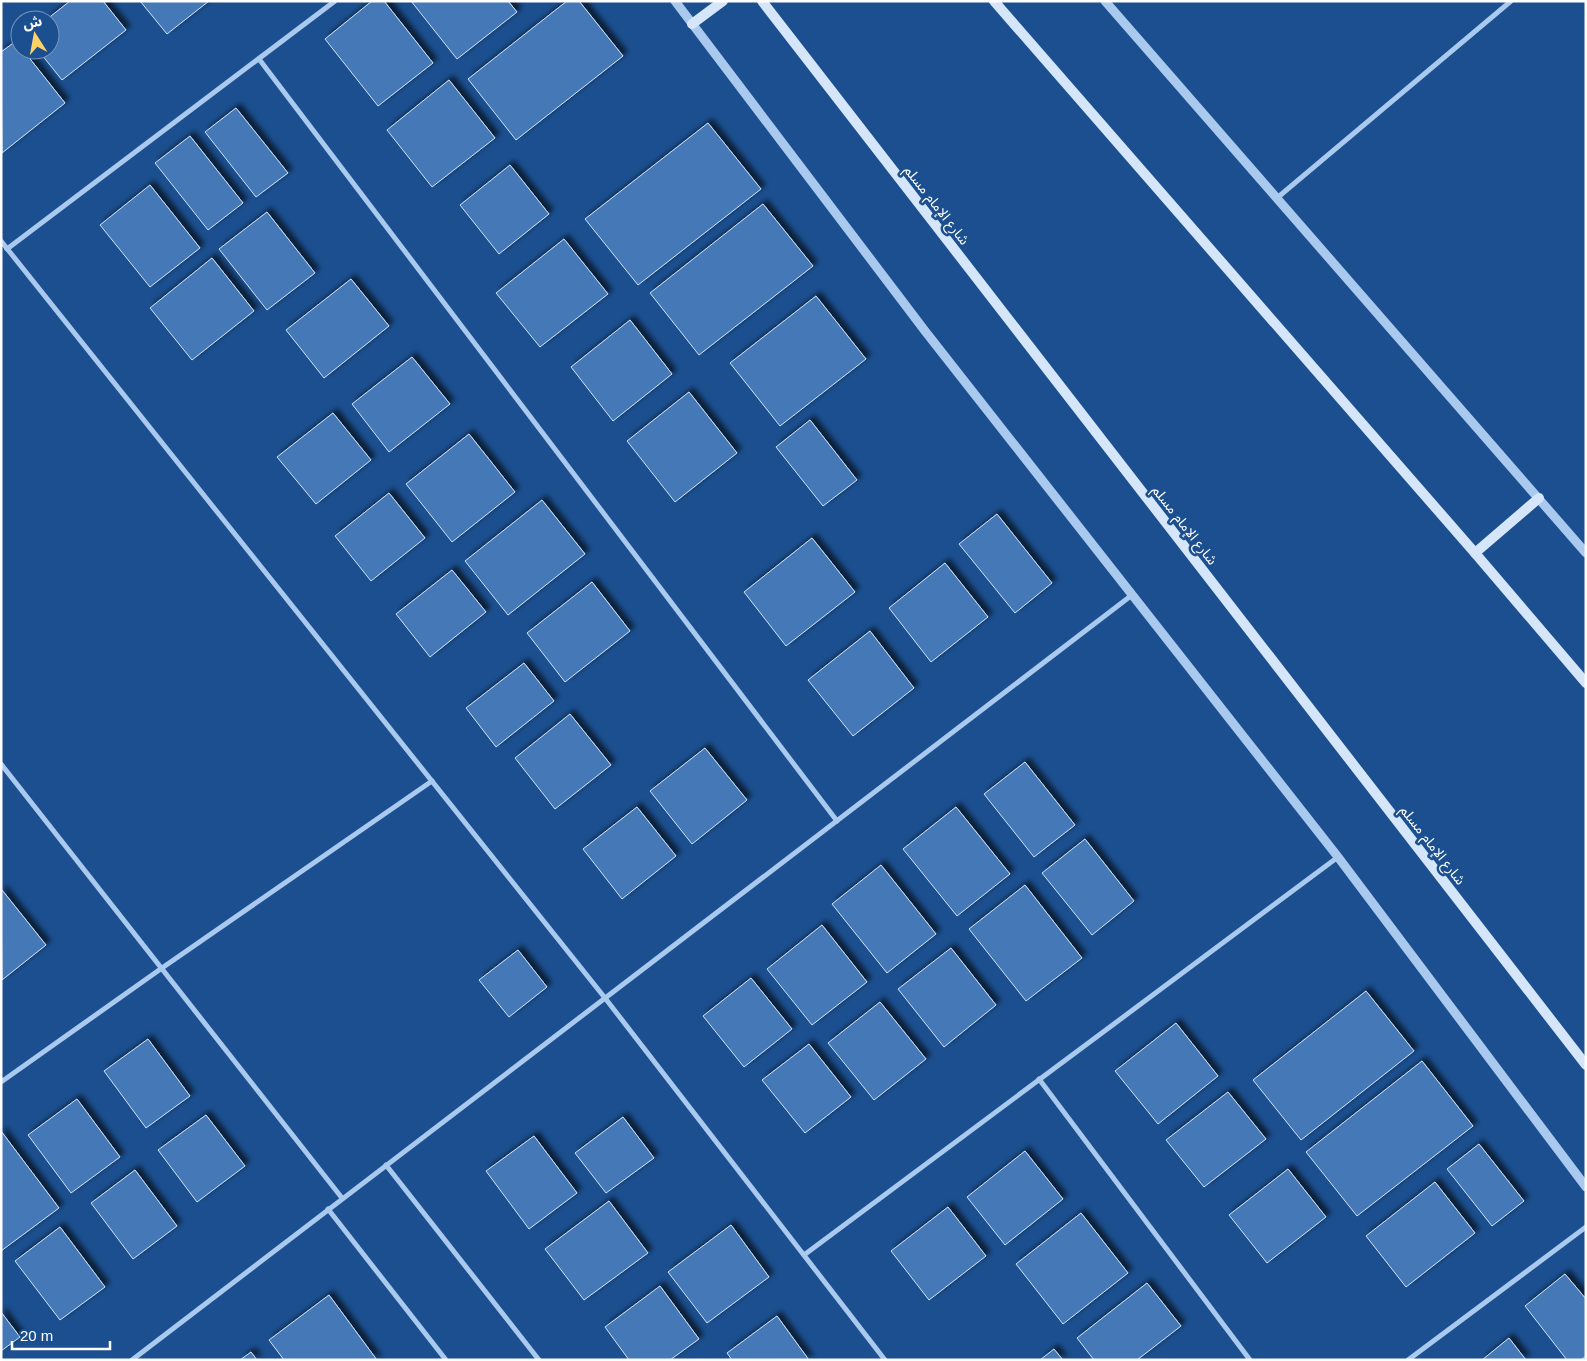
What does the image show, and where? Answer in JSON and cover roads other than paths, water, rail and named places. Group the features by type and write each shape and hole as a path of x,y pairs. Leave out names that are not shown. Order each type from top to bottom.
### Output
{"main road":[{"path":"692,24 722,1"},
{"name":"شارع الإمام مسلم","path":"762,1 1586,1066"},
{"path":"994,1 1476,553 1586,683"},
{"path":"1476,553 1539,498"}],"street":[{"path":"7,248 335,1"},
{"path":"675,1 924,331 1338,857 1586,1187"},
{"path":"1105,1 1586,553"},
{"path":"1278,198 1511,1"},
{"path":"259,58 837,821"},
{"path":"1,241 605,998 885,1360"},
{"path":"132,1360 1132,595"},
{"path":"1,764 342,1198"},
{"path":"1,1082 432,781"},
{"path":"804,1255 1338,857"},
{"path":"1039,1080 1250,1360"},
{"path":"386,1165 539,1360"},
{"path":"328,1209 446,1360"},
{"path":"1408,1360 1586,1227"}]}
